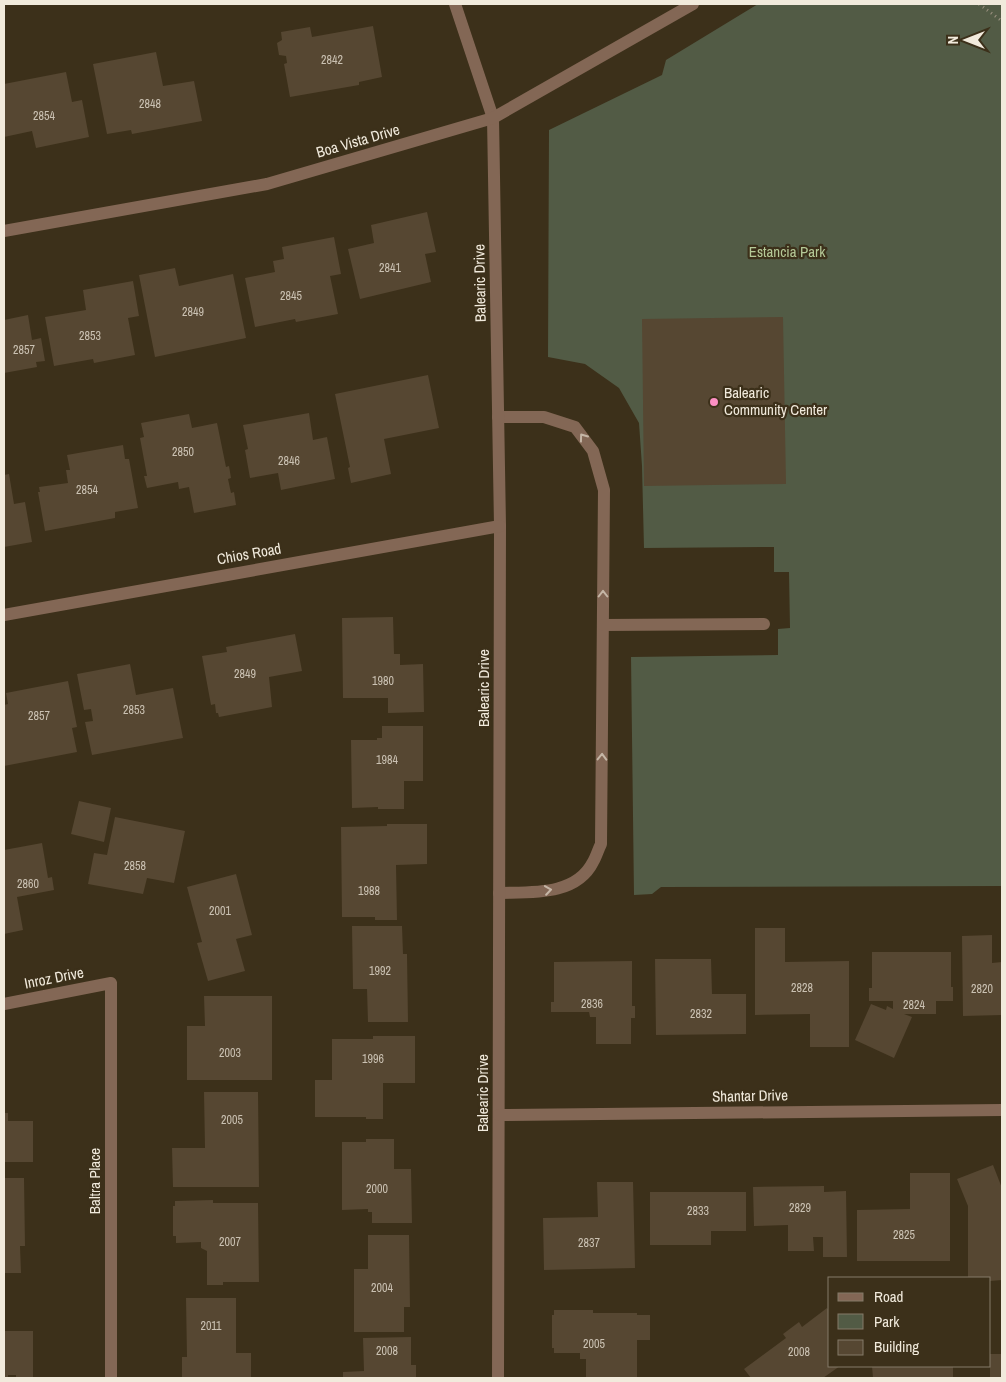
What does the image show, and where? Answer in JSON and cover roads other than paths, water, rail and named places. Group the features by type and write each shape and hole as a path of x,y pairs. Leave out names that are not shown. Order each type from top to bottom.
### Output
{"street":[{"name":"Balearic Drive","path":"455,4 493,118 500,526 498,1378"},
{"name":"Boa Vista Drive","path":"4,231 268,184 493,118 693,4"},
{"path":"498,417 544,417 575,427 593,451 604,490 601,844 593,864 577,880 552,891 499,893"},
{"name":"Chios Road","path":"4,615 500,526"},
{"path":"603,625 764,624"},
{"name":"Inroz Drive","path":"4,1004 111,983"},
{"name":"Baltra Place","path":"111,983 111,1378"},
{"name":"Shantar Drive","path":"499,1115 1002,1110"}],"place":[{"name":"Balearic Community Center","path":"714,402"}],"park label":[{"name":"Estancia Park","path":"787,252"}]}
